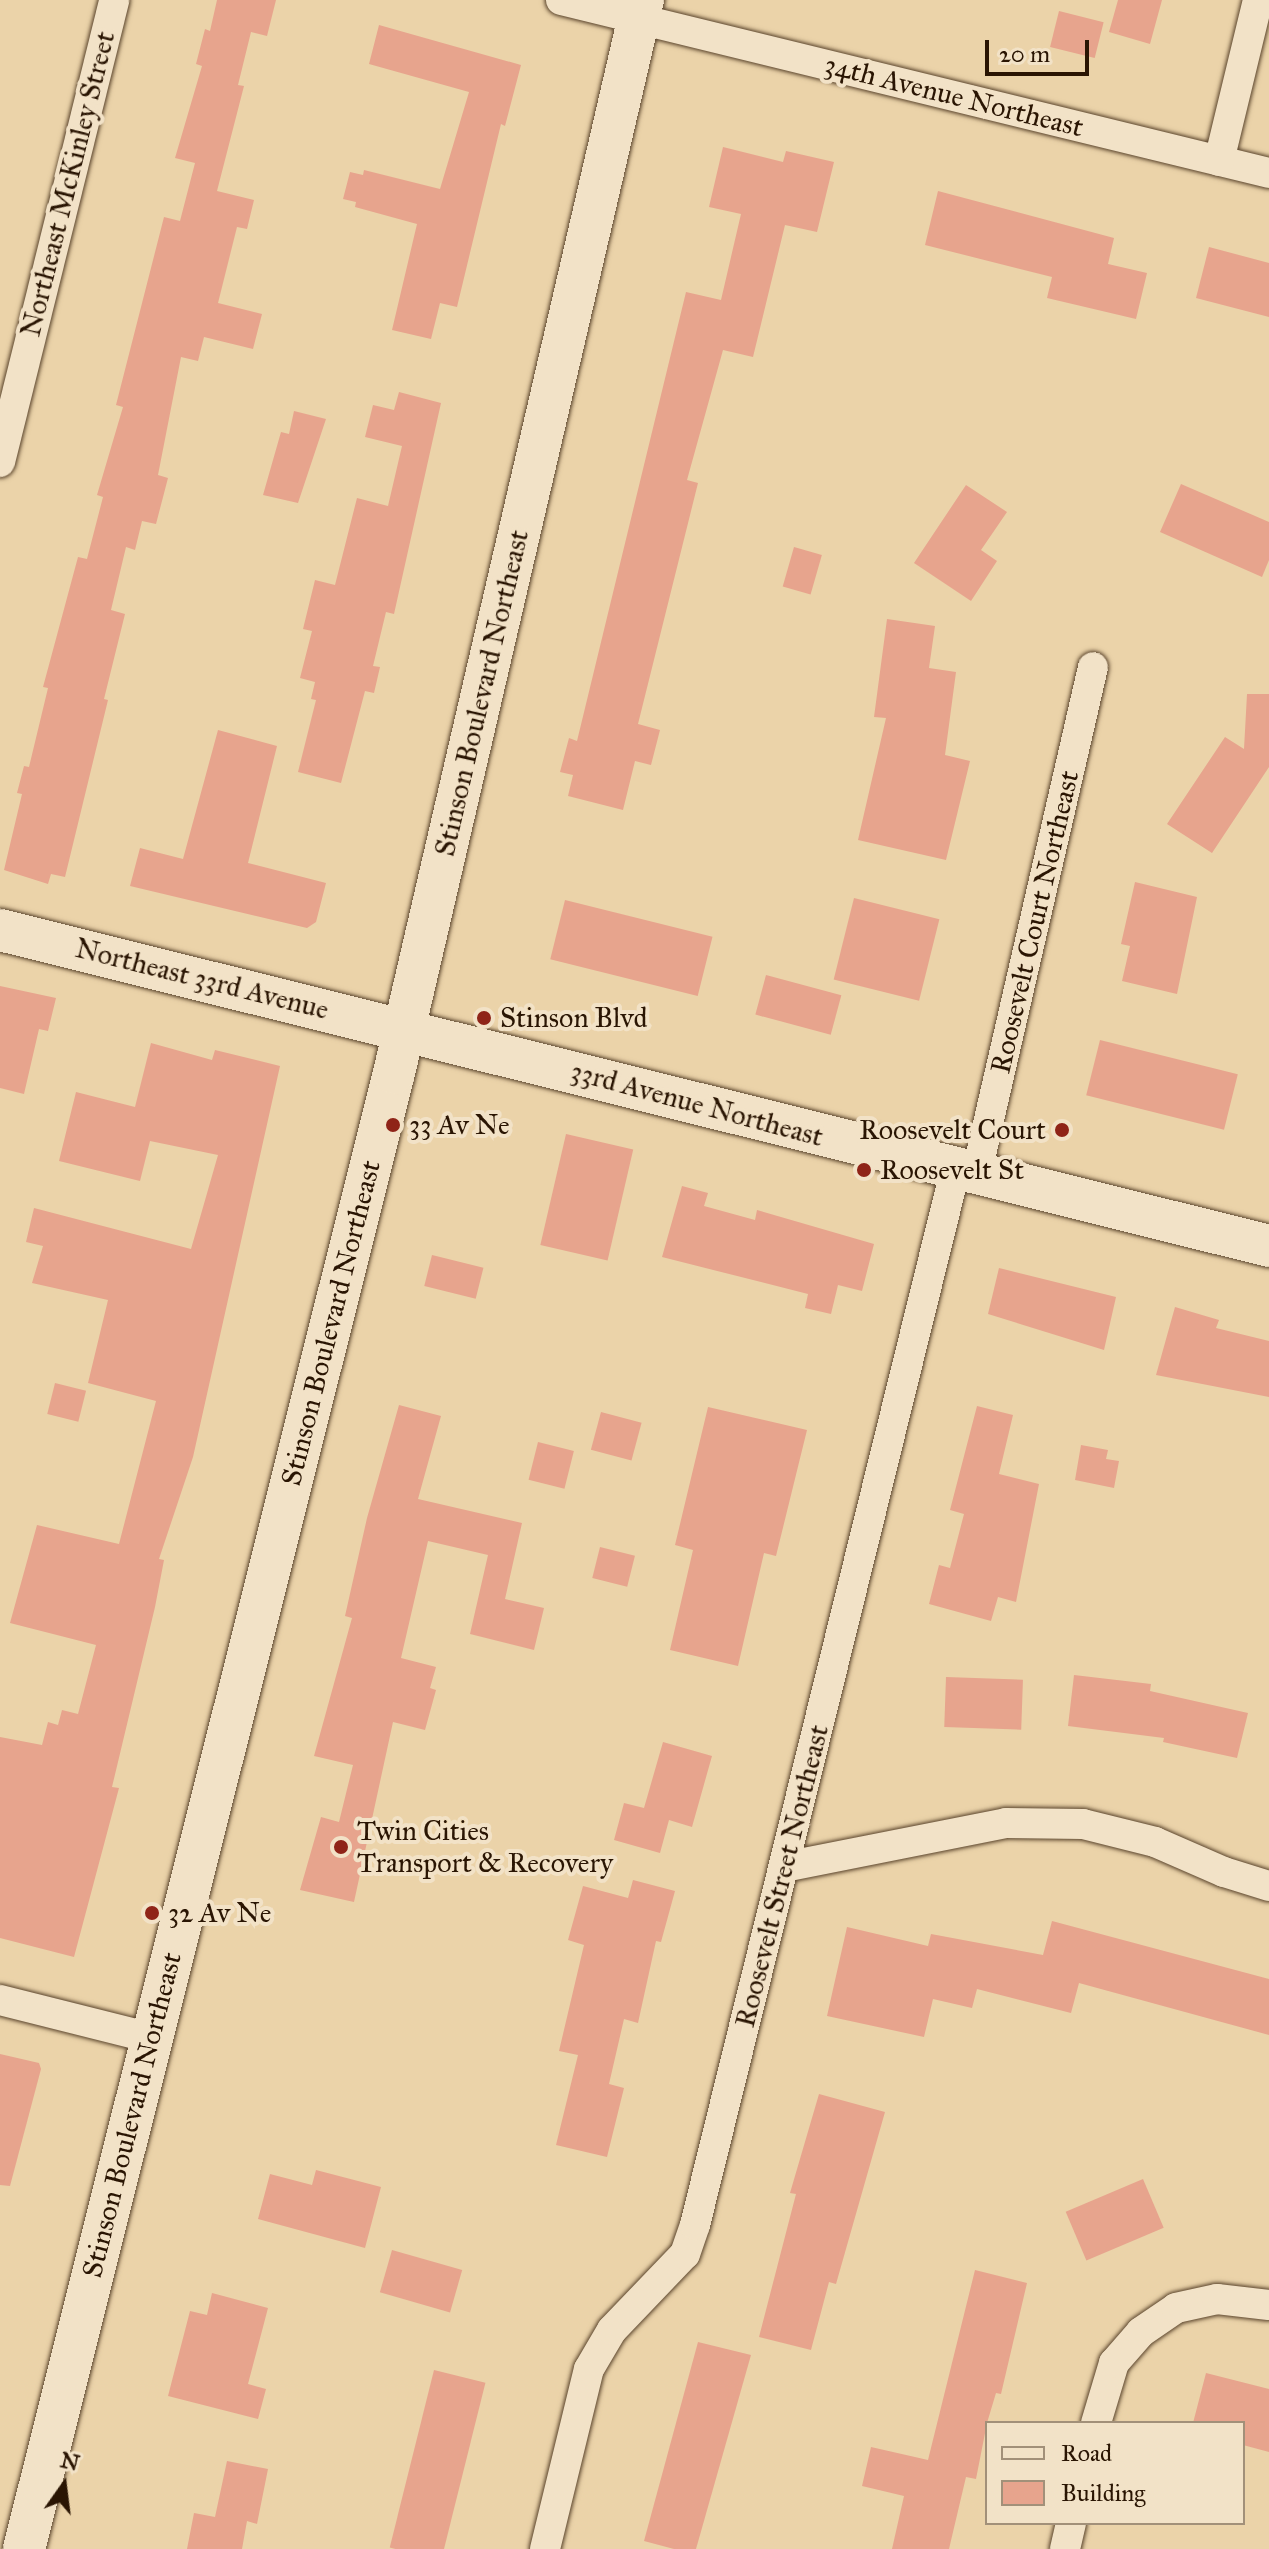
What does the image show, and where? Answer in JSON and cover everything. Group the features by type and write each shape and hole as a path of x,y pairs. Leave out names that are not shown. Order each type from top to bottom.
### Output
{"street":[{"name":"Northeast McKinley Street","path":"0,462 114,0"},
{"name":"34th Avenue Northeast","path":"561,0 641,9 1269,173"},
{"path":"1219,161 1258,0"},
{"name":"Stinson Boulevard Northeast","path":"24,2549 404,1028 641,9"},
{"name":"Roosevelt Court Northeast","path":"966,1173 1093,667"},
{"name":"Northeast 33rd Avenue","path":"0,930 404,1028"},
{"name":"33rd Avenue Northeast","path":"404,1028 966,1173 1269,1246"},
{"name":"Roosevelt Street Northeast","path":"545,2549 589,2369 612,2330 685,2254 966,1173"},
{"path":"784,1867 1006,1823 1083,1824 1155,1842 1269,1886"},
{"path":"0,2000 151,2038"},
{"path":"1097,2421 1114,2363 1141,2332 1176,2308 1217,2299 1269,2305"},
{"path":"1065,2549 1071,2525"}],"building":[{"path":"217,0 276,0 267,36 251,32 238,85 244,86 217,191 254,200 247,229 237,227 218,303 262,314 253,349 204,337 198,361 181,357 158,475 168,478 156,524 142,521 135,550 126,547 111,610 125,614 104,699 108,700 65,877 51,874 48,884 4,870 22,794 17,793 24,766 29,767 48,688 43,687 78,557 87,559 103,497 97,495 123,407 116,405 164,217 180,221 195,163 175,158 202,66 196,64 205,29 210,31"},
{"path":"1118,0 1162,0 1150,44 1109,32"},
{"path":"1059,11 1104,22 1095,58 1050,47"},
{"path":"379,25 521,65 505,126 501,124 457,307 440,303 431,339 392,330 417,224 355,207 356,202 343,199 350,172 363,175 364,170 440,189 469,92 369,64"},
{"path":"723,147 783,162 786,151 834,162 817,232 785,225 753,357 723,350 687,480 698,483 638,724 660,730 651,765 635,761 623,810 568,796 573,775 560,772 569,738 577,741 686,292 721,300 741,214 709,207"},
{"path":"938,191 1114,238 1108,264 1147,273 1136,319 1047,298 1052,277 925,245"},
{"path":"1209,247 1269,263 1269,317 1196,298"},
{"path":"399,392 441,403 394,614 386,612 373,666 380,667 374,693 365,691 341,783 298,772 316,700 311,699 315,682 300,678 312,631 303,629 315,580 335,585 357,498 388,506 402,446 365,437 373,405 394,410"},
{"path":"294,411 326,419 298,503 263,495 281,432 289,434"},
{"path":"1181,484 1269,522 1269,560 1262,577 1160,532"},
{"path":"966,485 1007,512 981,550 997,561 971,601 914,563"},
{"path":"794,547 822,555 811,594 783,586"},
{"path":"887,619 935,626 929,668 956,672 945,755 970,761 946,860 858,840 886,718 874,717"},
{"path":"1247,694 1269,694 1269,767 1212,853 1167,824 1225,737 1244,749"},
{"path":"218,730 277,746 248,863 326,883 316,922 307,928 130,886 140,848 183,859"},
{"path":"1135,882 1197,897 1177,994 1122,981 1130,946 1121,944"},
{"path":"854,898 939,919 919,1001 834,980"},
{"path":"565,900 712,937 698,996 550,959"},
{"path":"766,975 841,995 831,1035 755,1015"},
{"path":"0,986 56,998 48,1031 39,1029 24,1094 0,1088"},
{"path":"1100,1040 1238,1074 1224,1130 1086,1095"},
{"path":"151,1043 212,1060 215,1050 280,1066 193,1457 159,1559 164,1560 155,1607 112,1787 119,1788 74,1957 0,1938 0,1737 42,1745 48,1722 58,1725 62,1710 78,1714 96,1645 10,1623 37,1525 119,1544 156,1401 88,1383 108,1300 32,1283 43,1246 26,1242 34,1208 191,1249 218,1155 150,1141 140,1181 59,1161 76,1092 135,1107"},
{"path":"566,1134 633,1150 608,1261 540,1245"},
{"path":"682,1186 708,1193 704,1206 755,1220 757,1210 874,1244 862,1291 838,1285 831,1314 805,1308 808,1294 662,1257"},
{"path":"432,1255 483,1268 476,1299 424,1286"},
{"path":"999,1268 1116,1297 1104,1350 988,1314"},
{"path":"1175,1307 1219,1320 1216,1328 1269,1341 1269,1397 1156,1375"},
{"path":"55,1383 86,1391 78,1422 47,1414"},
{"path":"399,1405 441,1416 418,1499 522,1523 505,1599 544,1608 534,1650 470,1634 488,1555 428,1541 401,1658 436,1667 430,1688 436,1690 425,1730 393,1722 354,1902 300,1890 321,1817 339,1822 353,1765 314,1756 352,1618 345,1616 367,1518"},
{"path":"977,1406 1013,1415 999,1474 1039,1484 1016,1602 998,1597 991,1621 929,1604 939,1565 950,1568 964,1514 950,1510"},
{"path":"708,1407 807,1430 776,1556 764,1553 738,1666 670,1650 693,1550 675,1545"},
{"path":"601,1412 642,1423 631,1461 591,1450"},
{"path":"538,1442 574,1451 564,1489 529,1480"},
{"path":"1081,1445 1108,1450 1106,1459 1119,1461 1114,1488 1075,1480"},
{"path":"600,1547 635,1556 627,1587 592,1578"},
{"path":"1074,1675 1151,1684 1150,1691 1248,1713 1237,1758 1163,1742 1164,1738 1068,1726"},
{"path":"946,1677 1023,1680 1021,1730 944,1727"},
{"path":"663,1742 712,1756 692,1827 669,1820 660,1853 614,1840 624,1803 644,1808"},
{"path":"633,1880 675,1891 661,1942 656,1941 638,2023 624,2019 609,2084 624,2088 607,2157 556,2145 578,2055 559,2051 584,1945 568,1940 583,1886 628,1898"},
{"path":"1052,1921 1269,1979 1269,2035 1079,1983 1071,2013 977,1989 972,2008 933,1999 924,2037 827,2016 847,1927 928,1946 931,1934 1043,1955"},
{"path":"0,2054 39,2063 41,2069 10,2186 0,2185"},
{"path":"819,2094 885,2112 836,2284 829,2282 811,2350 759,2337 796,2194 790,2193"},
{"path":"316,2170 381,2187 365,2248 258,2219 270,2174 312,2185"},
{"path":"1143,2179 1164,2228 1086,2261 1066,2212"},
{"path":"392,2250 462,2270 450,2312 380,2292"},
{"path":"975,2270 1027,2283 1001,2394 996,2393 988,2421 985,2421 976,2479 966,2477 949,2549 892,2549 904,2496 862,2486 871,2447 928,2460"},
{"path":"212,2293 268,2308 248,2384 266,2389 258,2419 168,2396 190,2311 207,2315"},
{"path":"698,2342 751,2355 696,2549 674,2549 644,2541"},
{"path":"434,2370 485,2383 444,2549 390,2548"},
{"path":"1206,2373 1269,2389 1269,2452 1245,2446 1245,2421 1194,2421"},
{"path":"227,2461 268,2469 257,2524 247,2521 242,2549 187,2549 194,2513 215,2517"}],"place":[{"name":"Stinson Blvd","path":"484,1018"},
{"name":"33 Av Ne","path":"393,1125"},
{"name":"Roosevelt Court","path":"1062,1130"},
{"name":"Roosevelt St","path":"864,1170"},
{"name":"Twin Cities Transport & Recovery","path":"341,1847"},
{"name":"32 Av Ne","path":"152,1913"}]}
